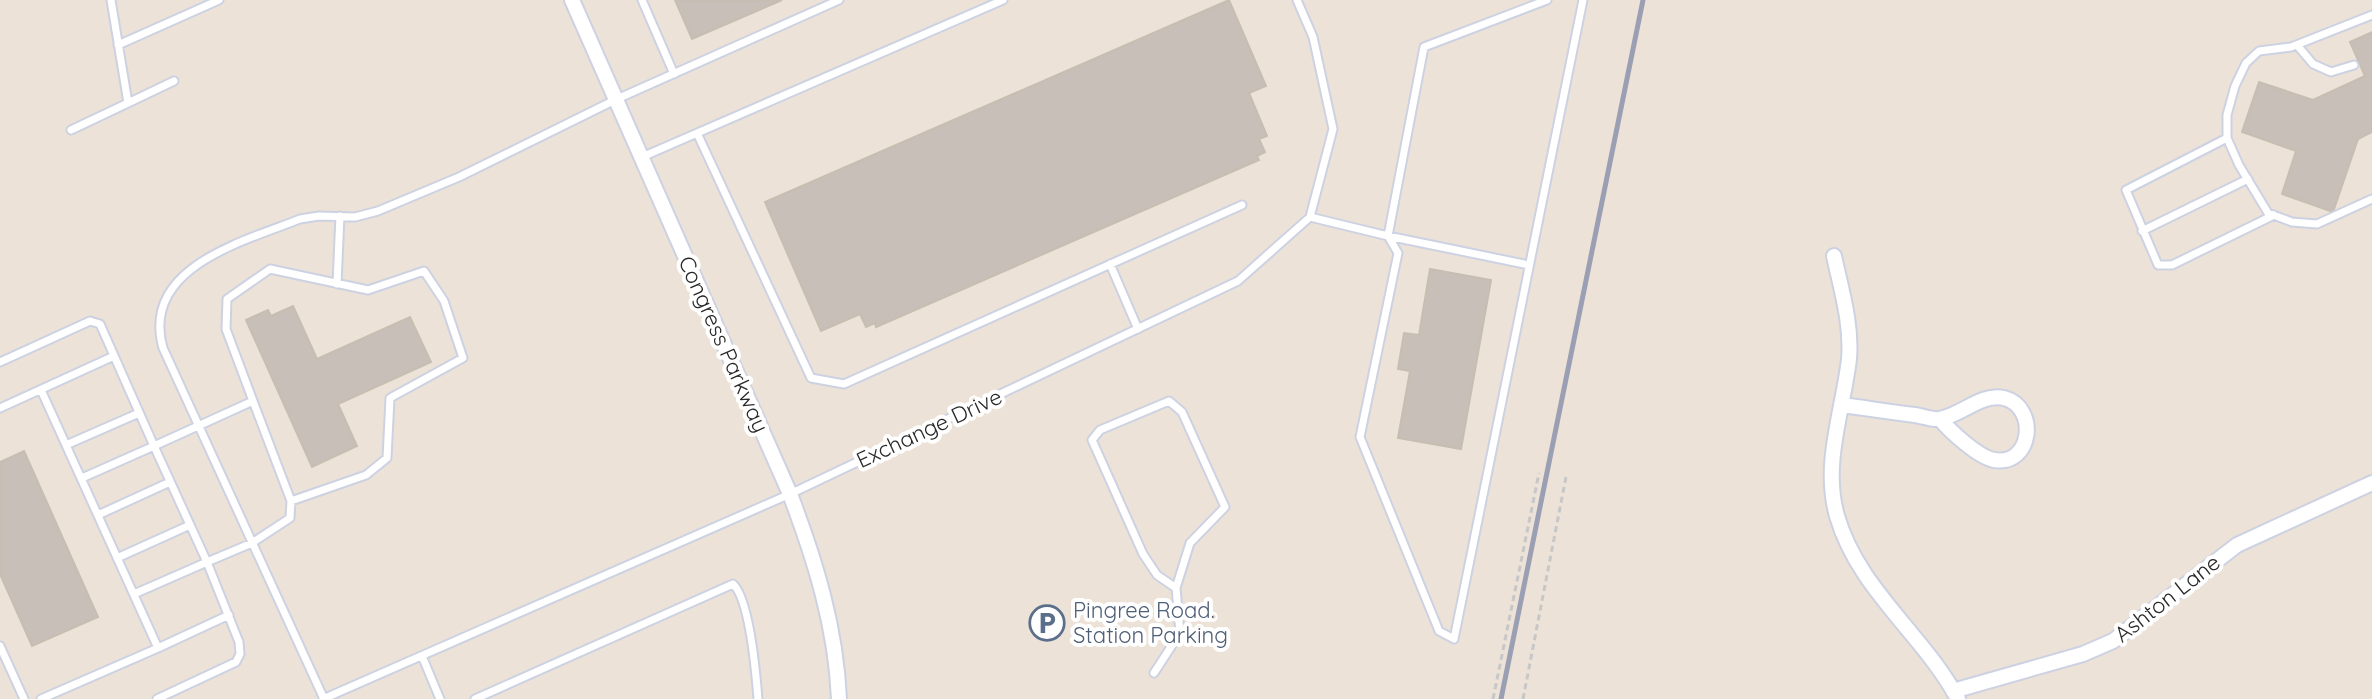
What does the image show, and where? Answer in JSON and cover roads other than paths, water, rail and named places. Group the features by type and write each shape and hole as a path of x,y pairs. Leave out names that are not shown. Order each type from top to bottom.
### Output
{"street":[{"name":"Congress Parkway","path":"572,0 790,494 824,597 837,661 839,699"},
{"path":"1834,256 1849,325 1849,357 1831,459 1836,514 1854,558 1878,595 1956,695"},
{"path":"1841,405 1940,419 1995,460 2017,453 2027,435 2022,412 2003,398 1986,399 1940,419"},
{"name":"Ashton Lane","path":"1956,695 2083,654 2113,641 2237,545 2372,483"}],"lane":[{"path":"111,0 128,103"},
{"path":"118,45 219,0"},
{"path":"642,0 674,74"},
{"path":"324,699 198,427 159,335 163,309 178,281 195,265 300,219 355,217 378,211 446,183 617,99 839,0"},
{"path":"642,157 1003,0"},
{"path":"1297,0 1313,37 1333,129 1310,217 1529,265"},
{"path":"1547,0 1424,47 1388,236 1398,253 1360,437 1439,631 1454,639 1583,0"},
{"path":"2372,15 2297,45 2259,51 2246,63 2235,86 2227,115 2227,138 2268,213 2292,222 2317,224 2372,199"},
{"path":"2297,45 2313,64 2331,72 2354,65"},
{"path":"71,130 174,81"},
{"path":"697,133 811,378 844,384 1242,205"},
{"path":"2227,138 2126,190 2158,265 2172,265 2274,215"},
{"path":"2142,231 2248,179"},
{"path":"337,284 340,216"},
{"name":"Exchange Drive","path":"324,699 790,494 1238,281 1310,217"},
{"path":"1110,264 1138,329"},
{"path":"134,594 252,543 290,518 291,501 226,329 227,299 270,269 368,290 424,271 444,301 463,358 390,398 387,458 366,475 291,501"},
{"path":"0,362 90,321 100,324 207,562 239,642 240,654 236,662 157,699"},
{"path":"0,408 114,356"},
{"path":"41,390 158,648"},
{"path":"82,478 253,401"},
{"path":"1154,673 1180,633 1176,588 1190,543 1225,507 1182,412 1169,401 1100,430 1092,440 1143,554 1157,575 1176,588"},
{"path":"66,445 139,413"},
{"path":"98,515 170,482"},
{"path":"117,558 190,525"},
{"path":"475,699 733,584 739,589 744,607 758,699"},
{"path":"41,699 229,615"},
{"path":"0,646 24,699"},
{"path":"422,656 440,699"}],"railway":[{"path":"1501,699 1643,0"}],"place":[{"name":"Pingree Road. Station Parking","path":"1047,623"}]}
